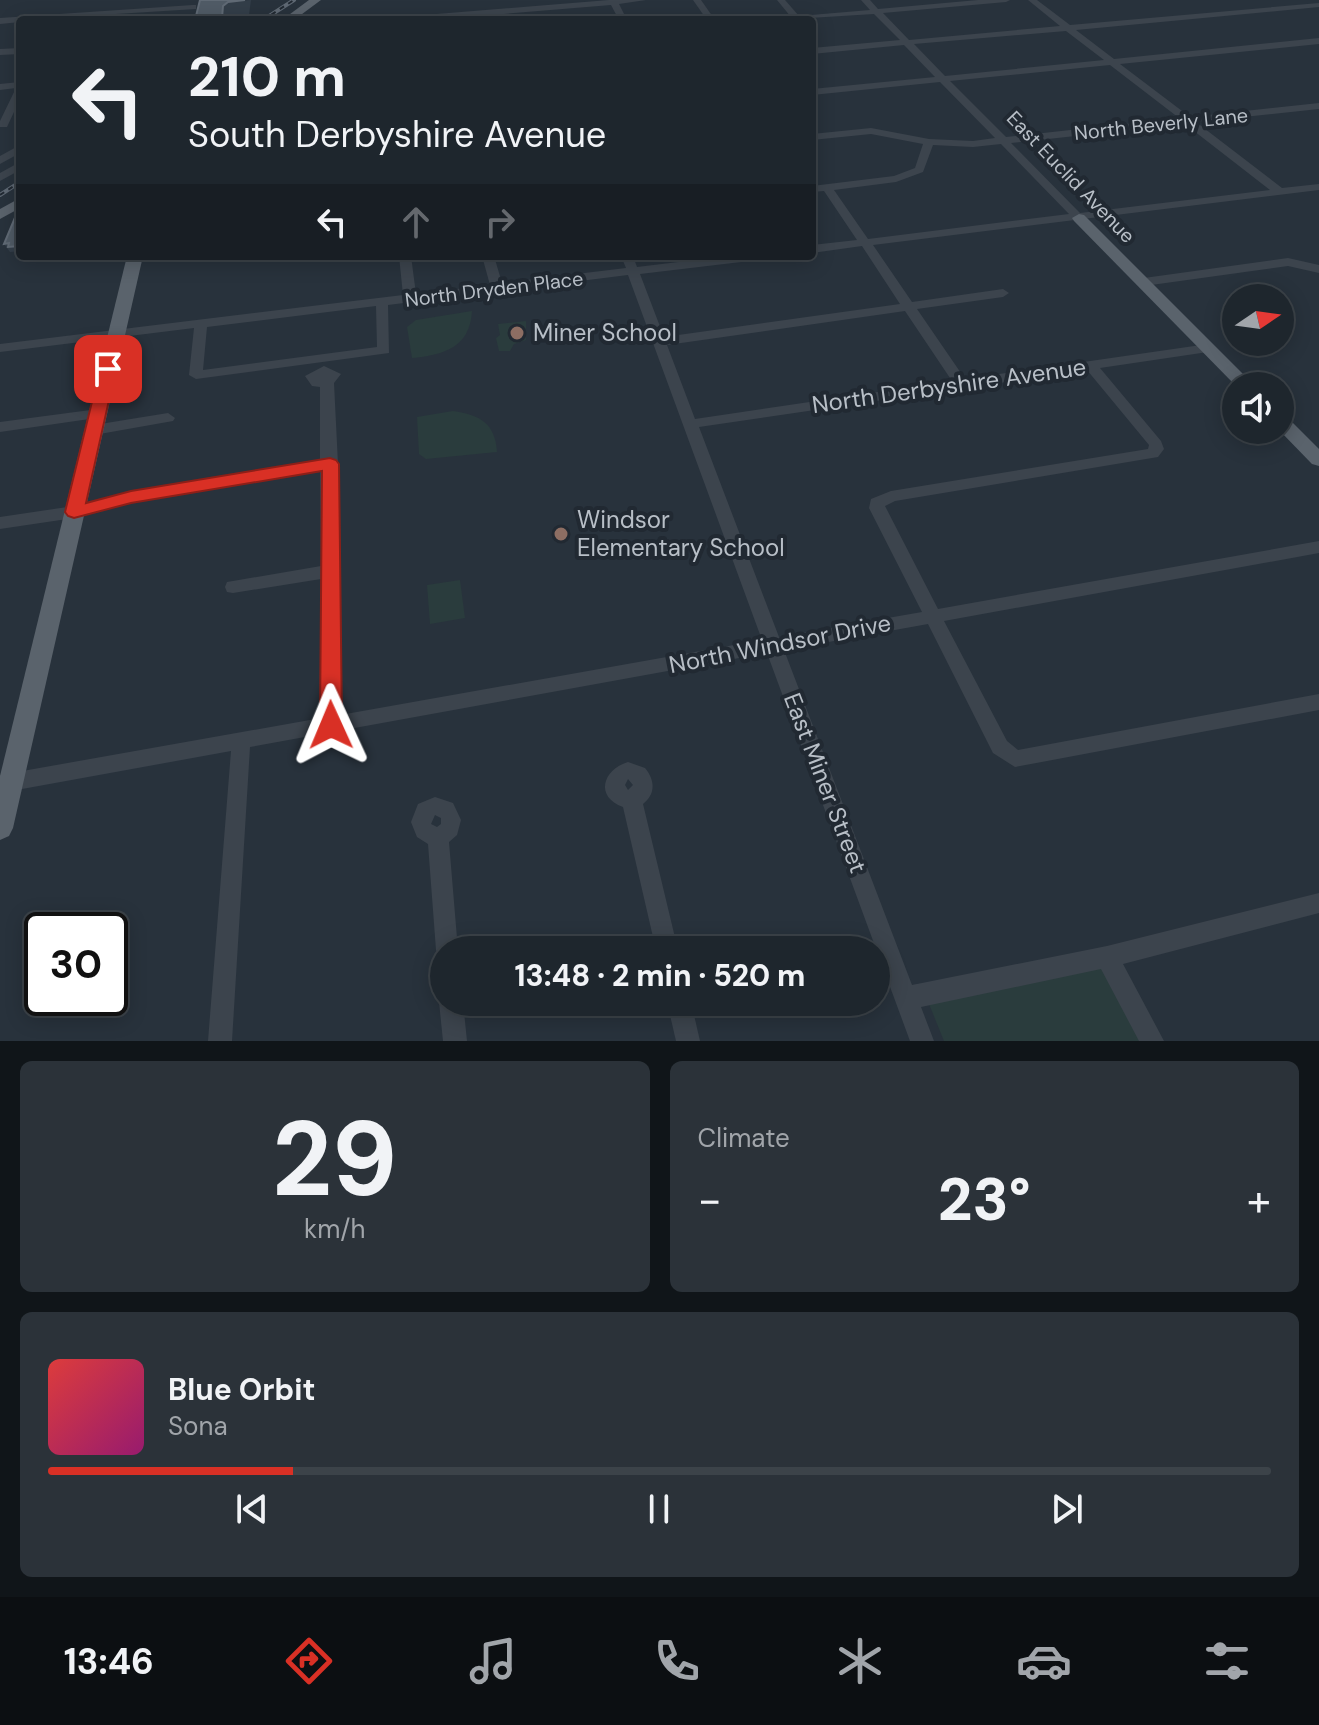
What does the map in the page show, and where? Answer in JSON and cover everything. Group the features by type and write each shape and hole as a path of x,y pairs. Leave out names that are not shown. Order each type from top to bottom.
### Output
{"main road":[{"path":"293,16 316,0"},
{"name":"East Euclid Avenue","path":"1079,218 1232,372"},
{"path":"0,828 6,783 134,260"},
{"path":"1294,434 1319,460"}],"street":[{"path":"445,0 449,16 532,5 642,0"},
{"path":"781,0 795,16"},
{"name":"East Euclid Avenue","path":"865,0 1079,218"},
{"path":"816,17 1006,0"},
{"path":"1032,0 1280,192"},
{"path":"55,15 193,3"},
{"path":"816,51 1319,5"},
{"path":"1208,6 1221,14"},
{"path":"816,41 824,50"},
{"path":"816,92 1319,41"},
{"path":"2,126 16,96"},
{"name":"North Beverly Lane","path":"816,137 871,131 929,142 973,144 1319,106"},
{"path":"816,188 906,176 922,166 929,142"},
{"path":"827,187 961,384"},
{"path":"816,249 1319,187"},
{"path":"405,260 410,299"},
{"path":"489,260 498,289"},
{"name":"East Miner Street","path":"628,260 922,1041"},
{"name":"North Dryden Place","path":"0,348 727,260"},
{"path":"1144,282 1288,262 1319,269"},
{"path":"659,342 1003,293"},
{"path":"201,324 196,375 384,350 382,302"},
{"name":"North Derbyshire Avenue","path":"690,424 1208,348"},
{"path":"1091,366 1152,438 1157,449 1145,456 891,496 877,503 1000,747 1015,759 1319,702"},
{"path":"327,382 331,725"},
{"path":"0,427 168,418"},
{"path":"0,523 74,512 131,497 330,464"},
{"name":"North Windsor Drive","path":"6,783 1319,547"},
{"path":"233,587 330,571"},
{"path":"220,1041 241,742"},
{"path":"631,798 664,936"},
{"path":"438,836 446,936"},
{"path":"906,998 1107,957 1319,903"},
{"path":"1107,957 1152,1041"},
{"path":"452,1016 455,1041"},
{"path":"682,1016 688,1041"}],"shaded area":[{"path":"472,311 466,334 453,347 434,355 412,358 407,327 416,320"},
{"path":"526,321 526,340 514,344 510,351 499,351 496,338 500,335 498,324"},
{"path":"453,411 484,422 493,434 497,452 426,459 419,454 417,417"},
{"path":"460,580 465,618 430,624 427,585"},
{"path":"1097,966 1108,969 1145,1041 944,1041 929,1004"}],"building":[{"path":"200,0 245,0 228,2 223,6 222,16 196,16"},
{"path":"16,215 16,246 4,244"}],"railway":[{"path":"269,16 294,0"},
{"path":"0,195 16,185"}],"place":[{"name":"Miner School","path":"517,333"},
{"name":"Windsor Elementary School","path":"561,534"}],"route":[{"path":"108,369 74,512 131,497 330,464 331,725"}]}
